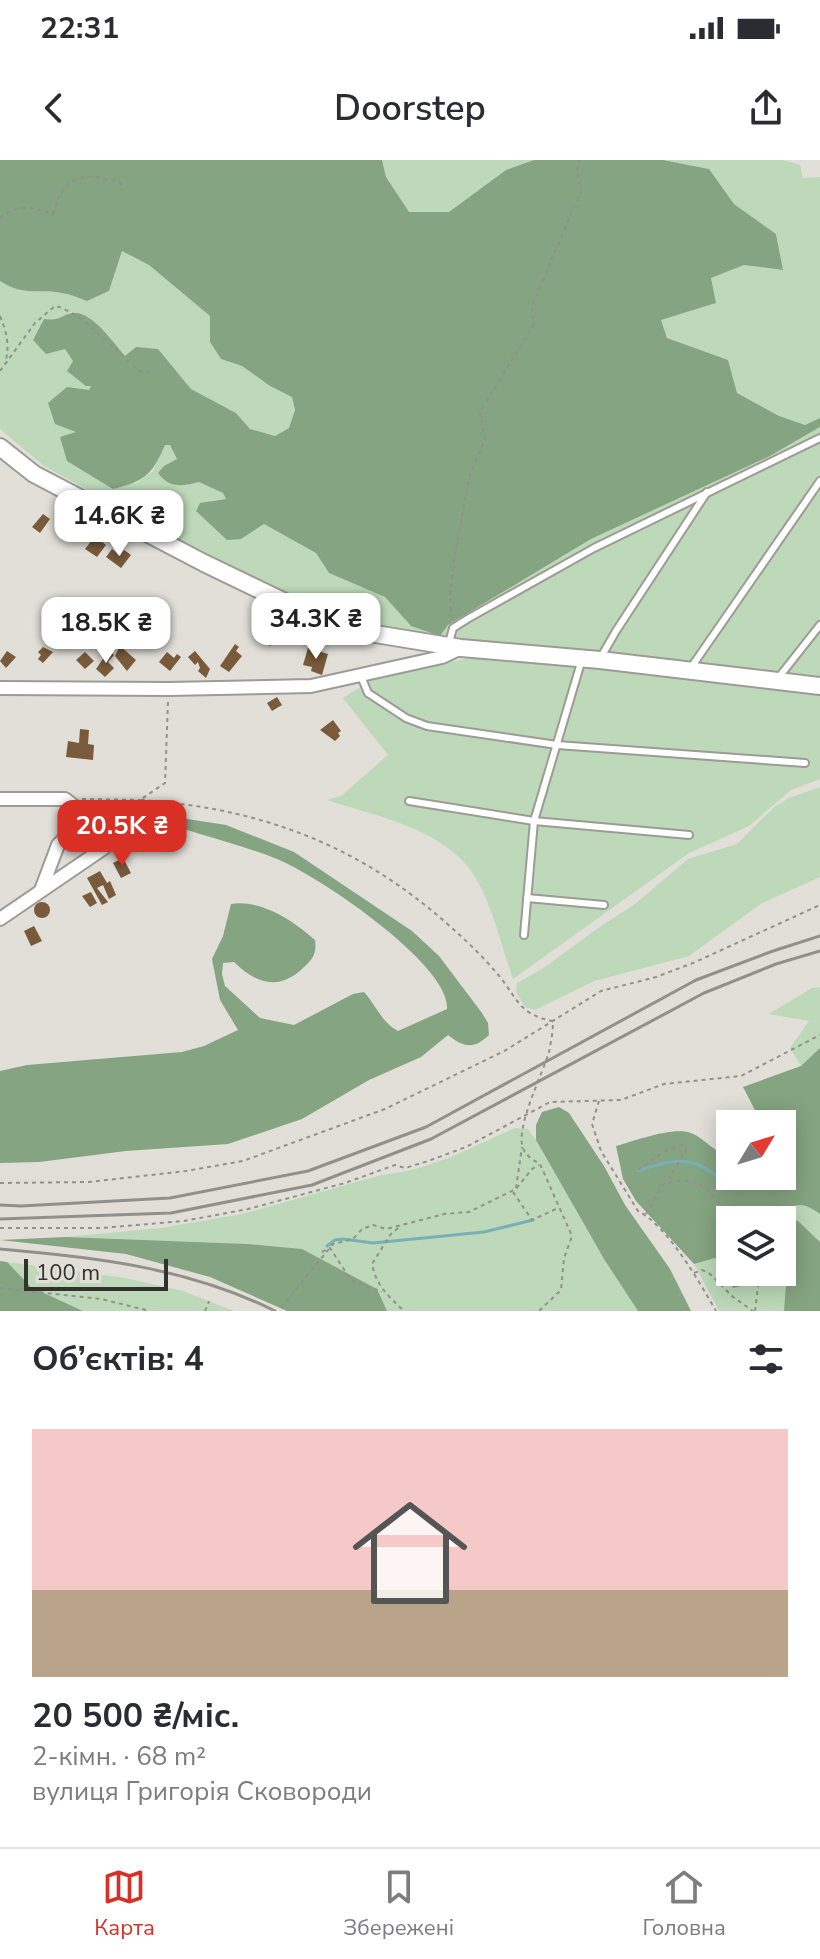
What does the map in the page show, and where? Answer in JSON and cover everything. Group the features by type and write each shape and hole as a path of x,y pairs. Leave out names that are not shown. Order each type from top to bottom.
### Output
{"street":[{"path":"0,447 34,474 204,563 314,616 357,631 820,686"},
{"path":"0,688 311,686 442,657 453,643"},
{"path":"0,799 65,799 74,806 78,816 77,826 58,845 41,890"},
{"path":"0,919 104,848"}],"lane":[{"path":"453,643 453,628 524,587 594,548 820,438"},
{"path":"689,672 695,658 820,481"},
{"path":"600,660 707,492"},
{"path":"777,680 820,625"},
{"path":"524,935 534,821 582,659"},
{"path":"360,674 368,693 406,718 427,726 557,745 805,763"},
{"path":"409,801 534,821 689,835"},
{"path":"527,898 604,905"}],"path":[{"path":"453,643 450,597 454,560 469,477 485,439 480,412 534,324 532,306 581,191 577,170 580,160"},
{"path":"0,218 15,209 26,207 43,209 52,215 60,194 95,175 108,177 124,186"},
{"path":"0,372 35,323 55,306 63,308 96,331 140,371 150,372"},
{"path":"0,316 7,332 9,352 4,367"},
{"path":"104,848 136,821 140,800 165,783 168,689"},
{"path":"65,799 140,800 241,813 309,836 383,873 454,929 497,974 526,1012 553,1021"},
{"path":"0,1183 89,1182 243,1161 385,1109 506,1050 601,991 656,977 693,963 820,905"},
{"path":"553,1021 548,1054 526,1117 514,1190 532,1220 556,1209"},
{"path":"0,1228 101,1228 184,1221 248,1209 345,1183 395,1165 405,1168 428,1161 466,1147 550,1102 621,1100 664,1084 741,1076 820,1035"},
{"path":"599,1100 592,1124 601,1151 638,1211 646,1215 683,1257 716,1311"},
{"path":"638,1170 663,1152 683,1145 686,1150 670,1177 673,1181"},
{"path":"522,1147 530,1158 540,1164 572,1236 564,1258 561,1290 539,1311"},
{"path":"281,1308 333,1244 356,1238 362,1229 373,1225 386,1229 437,1216 469,1212 514,1190 540,1164"},
{"path":"646,1215 662,1185 673,1181 700,1182 721,1206"},
{"path":"399,1227 390,1235 372,1264 383,1292 404,1311"},
{"path":"322,1252 330,1248"},
{"path":"330,1248 351,1280 383,1292"},
{"path":"693,1273 702,1270 709,1273 733,1297 754,1311 758,1286"},
{"path":"0,1288 101,1299 150,1311"},
{"path":"205,1311 209,1301"}],"green space":[{"path":"0,160 382,160 386,177 409,212 449,212 506,170 534,160 663,160 709,169 734,204 776,234 783,270 744,265 711,278 716,303 661,320 667,338 728,360 737,393 779,416 805,425 820,418 820,427 770,456 591,539 448,625 440,636 411,626 385,597 329,573 316,553 264,524 241,539 227,540 196,511 200,503 226,499 223,493 199,482 172,484 158,473 177,459 170,445 165,445 146,475 113,489 67,461 60,437 76,432 55,424 48,403 67,387 89,390 91,386 86,386 67,371 73,361 65,349 46,354 33,340 44,319 71,313 82,314 103,330 125,356 136,347 158,349 191,389 236,413 250,429 275,436 289,428 295,410 292,397 242,366 221,359 210,342 210,316 149,265 122,251 109,291 87,301 53,292 24,291 0,281"},
{"path":"382,160 534,160 506,170 449,213 408,212 386,177"},
{"path":"663,160 783,160 800,165 803,178 820,177 820,418 805,425 779,416 737,393 728,360 667,338 660,320 716,303 711,278 744,265 783,270 776,234 734,204 709,169"},
{"path":"122,251 149,265 210,316 210,342 221,359 242,366 292,397 295,410 289,428 275,436 250,429 236,413 191,389 158,349 125,356 106,332 71,312 56,321 44,320 33,340 65,349 91,385 77,432 135,484 153,471 165,445 170,445 177,460 158,473 172,484 199,482 223,493 227,499 210,501 241,539 264,524 316,553 329,573 385,597 411,626 440,635 448,625 591,539 770,456 820,427 820,678 447,640 361,624 329,613 180,541 44,466 0,429 0,281 24,291 53,292 87,301 109,291"},
{"path":"500,657 820,693 820,779 791,790 749,826 689,853 513,979 486,900 462,860 448,848 416,830 327,800 341,796 388,755 343,698 384,673 465,659"},
{"path":"820,787 820,877 762,903 689,956 594,981 535,1010 525,1007 516,992 517,983 635,904 688,859 737,844 774,807"},
{"path":"181,818 226,825 294,852 412,931 439,956 482,1013 488,1023 489,1035 478,1043 468,1045 448,1035 421,1057 369,1080 302,1119 228,1144 0,1163 0,1071 27,1065 182,1052 204,1046 238,1030 220,1000 212,959 223,936 231,904 265,908 287,919 315,940 312,959 285,980 259,980 234,962 223,963 225,986 260,1018 294,1025 353,994 364,992 383,1019 398,1031 447,1009 442,991 428,969 406,946 349,902 277,859 178,827 170,820"},
{"path":"820,987 820,1048 801,1066 790,1048 809,1021 769,1014 812,988"},
{"path":"820,1048 820,1214 800,1205 716,1206 716,1260 694,1264 636,1201 623,1179 616,1146 654,1135 684,1131 716,1149 716,1190 796,1190 796,1110 755,1110 743,1087 801,1066"},
{"path":"559,1107 569,1113 604,1166 625,1205 670,1269 691,1311 638,1311 604,1259 536,1140 536,1125 542,1112"},
{"path":"515,1128 528,1129 536,1140 604,1259 638,1311 387,1311 377,1289 302,1249 65,1237 161,1228 242,1214 381,1175 416,1169"},
{"path":"807,1205 820,1214 820,1242 796,1221 796,1206 790,1206"},
{"path":"796,1220 820,1242 820,1311 784,1311 786,1286 796,1286"},
{"path":"65,1237 302,1249 377,1289 387,1311 287,1311 210,1277 126,1254 0,1240"},
{"path":"715,1258 716,1286 786,1286 784,1311 719,1311 694,1264"},
{"path":"0,1261 7,1262 31,1287 83,1311 0,1311"},
{"path":"7,1262 125,1278 183,1291 234,1311 83,1311 31,1287"}],"building":[{"path":"43,514 50,519 40,533 32,527"},
{"path":"105,519 115,526 107,539 96,533"},
{"path":"95,536 106,545 97,557 85,549"},
{"path":"112,549 120,556 124,550 131,555 121,568 106,557"},
{"path":"266,618 281,626 270,646 255,638"},
{"path":"235,644 239,647 236,651 242,656 229,672 220,666"},
{"path":"120,646 136,660 127,671 115,656"},
{"path":"43,647 53,652 43,663 38,659 41,655 38,652"},
{"path":"308,648 328,654 322,675 311,671 312,667 303,665"},
{"path":"109,650 114,655 108,662 114,668 105,677 96,669"},
{"path":"7,651 16,657 6,668 0,661"},
{"path":"195,651 210,669 206,678 198,671 198,662 195,665 188,657"},
{"path":"85,652 94,661 85,669 76,660"},
{"path":"167,652 174,658 177,654 181,657 170,671 159,662"},
{"path":"277,697 282,705 272,711 267,703"},
{"path":"333,720 341,731 335,741 320,730"},
{"path":"80,729 89,730 88,744 94,745 93,760 66,757 68,741 79,743"},
{"path":"123,858 131,873 121,878 113,863"},
{"path":"100,871 107,883 110,881 116,895 109,899 103,885 97,888 108,902 102,905 87,878"},
{"path":"91,892 97,903 90,907 82,896"},
{"path":"42,902 50,910 42,918 34,910"},
{"path":"34,926 42,941 31,946 24,931"}],"waterway":[{"path":"638,1171 679,1161 699,1165 716,1176"},
{"path":"327,1246 343,1239 373,1243 484,1232 533,1220"}],"railway":[{"path":"0,1205 170,1198 308,1171 426,1127 696,980 820,936"},
{"path":"0,1219 171,1213 312,1185 431,1139 704,993 776,964 820,951"},
{"path":"0,1249 141,1267 209,1284 275,1311"}]}
